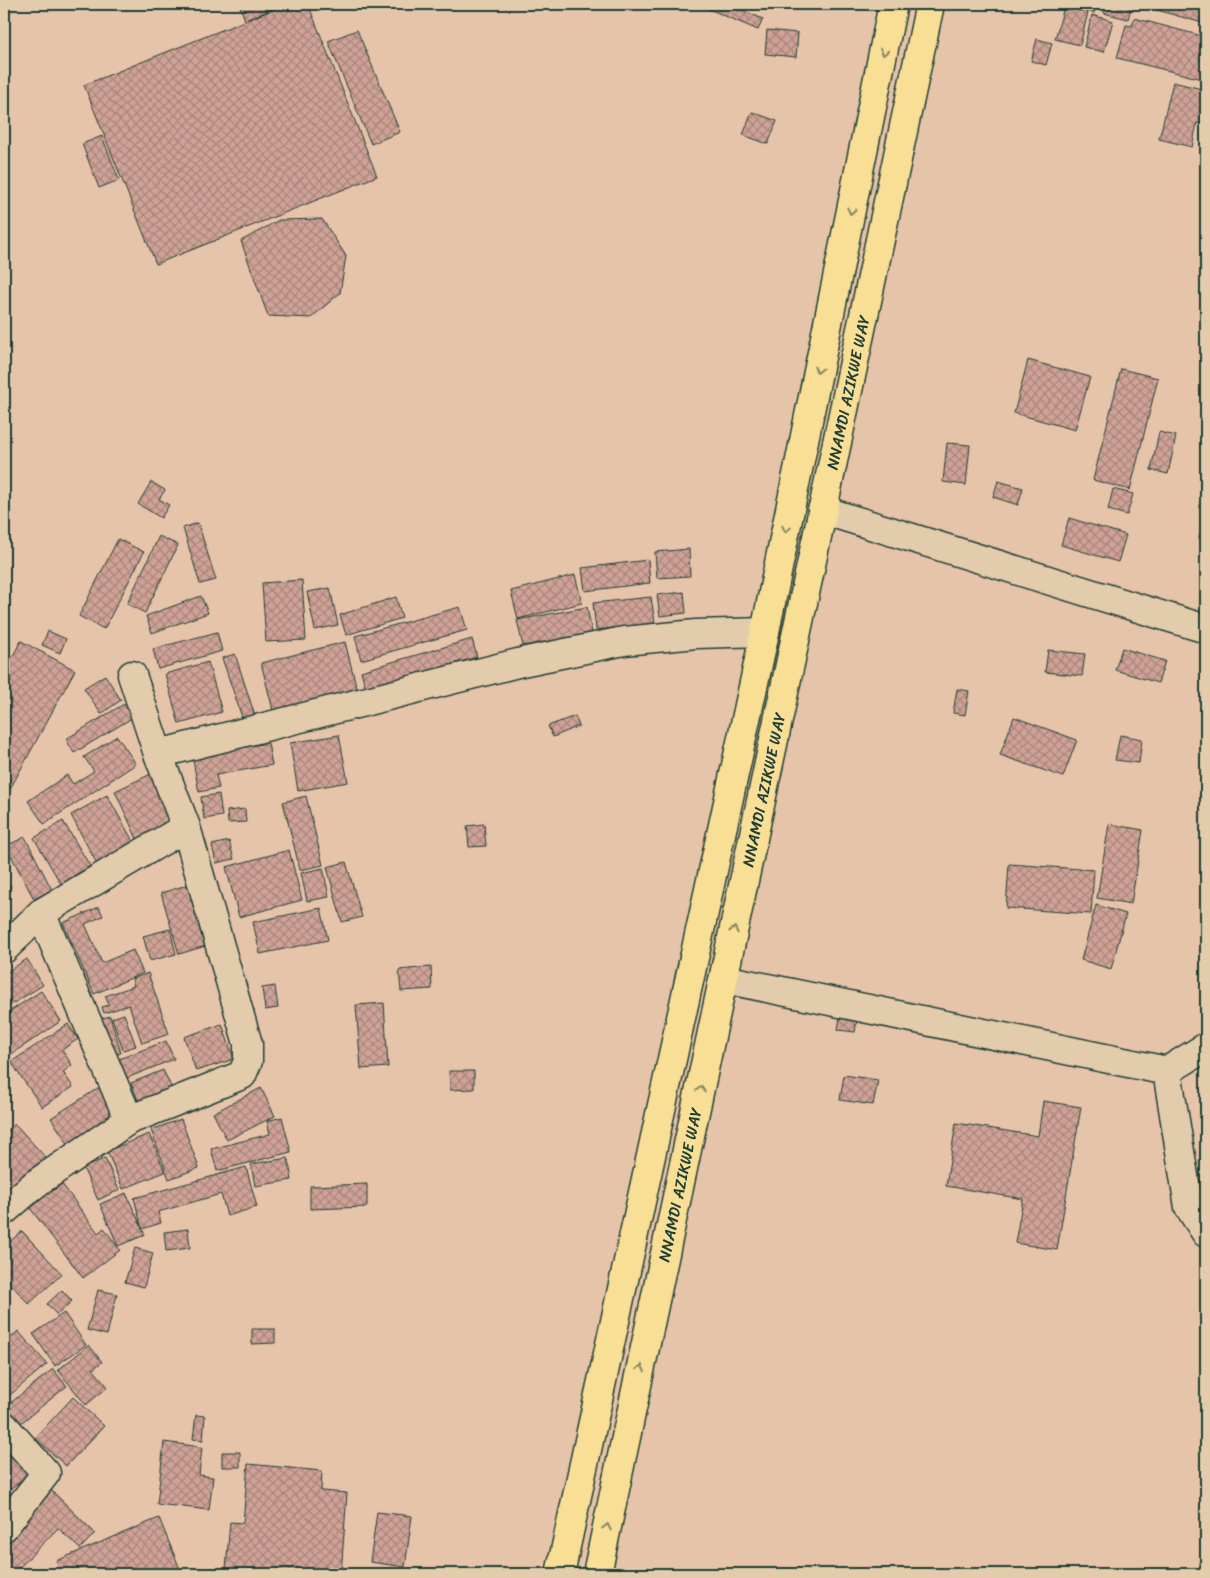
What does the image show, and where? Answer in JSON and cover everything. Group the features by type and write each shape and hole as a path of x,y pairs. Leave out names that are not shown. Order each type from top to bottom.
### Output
{"highway":[{"name":"NNAMDI AZIKWE WAY","path":"560,1574 764,632 894,4"},
{"name":"NNAMDI AZIKWE WAY","path":"597,1574 930,4"}],"street":[{"path":"822,510 1206,629"},
{"path":"158,754 522,662 615,643 696,634 764,632"},
{"path":"4,1211 35,1184 129,1120 242,1074 248,1060 248,1044 186,826 158,754 132,675"},
{"path":"4,949 41,913 186,826"},
{"path":"41,913 129,1120"},
{"path":"724,979 1167,1071 1206,1047"},
{"path":"1167,1071 1190,1207 1206,1233"},
{"path":"4,1426 46,1473 4,1527"}],"building":[{"path":"4,4 13,4 4,18"},
{"path":"239,4 285,4 245,20"},
{"path":"287,4 308,4 377,176 156,264 84,85"},
{"path":"711,4 728,4 763,19 758,30 709,9"},
{"path":"1064,4 1097,4 1094,13"},
{"path":"1107,4 1131,8 1128,19 1104,13"},
{"path":"1136,4 1206,4 1206,24"},
{"path":"1064,7 1088,12 1080,45 1055,39"},
{"path":"1092,15 1113,21 1104,52 1084,47"},
{"path":"1134,18 1206,37 1201,62 1206,63 1206,80 1117,58 1126,25 1132,26"},
{"path":"357,30 400,132 371,144 328,41"},
{"path":"767,30 798,33 796,57 765,54"},
{"path":"1037,39 1052,43 1046,65 1031,61"},
{"path":"1173,82 1206,90 1206,125 1197,123 1192,147 1159,139"},
{"path":"752,112 777,121 768,144 743,135"},
{"path":"102,136 119,180 99,188 82,144"},
{"path":"322,219 346,256 340,293 311,318 268,316 241,241 279,220"},
{"path":"1028,360 1090,377 1075,430 1014,413"},
{"path":"1121,369 1158,378 1130,490 1093,480"},
{"path":"1159,432 1176,436 1168,474 1151,470"},
{"path":"947,443 970,445 966,485 943,482"},
{"path":"998,481 1023,488 1018,505 993,497"},
{"path":"151,482 165,490 159,499 169,505 161,518 138,504"},
{"path":"1113,489 1133,494 1127,515 1108,510"},
{"path":"1206,509 1206,539 1199,538"},
{"path":"1069,518 1126,535 1118,562 1061,545"},
{"path":"198,523 216,580 200,584 183,528"},
{"path":"159,536 178,545 145,613 127,604"},
{"path":"118,539 144,552 104,629 79,616"},
{"path":"689,549 690,576 657,578 655,552"},
{"path":"648,560 650,583 585,591 582,568"},
{"path":"575,575 582,603 518,619 511,591"},
{"path":"302,580 306,640 266,642 262,583"},
{"path":"330,588 338,625 315,630 307,592"},
{"path":"684,592 686,613 660,616 657,595"},
{"path":"201,596 208,613 152,633 146,616"},
{"path":"396,597 402,618 346,635 340,615"},
{"path":"651,597 655,623 596,630 593,603"},
{"path":"460,607 467,630 361,660 355,636"},
{"path":"587,607 592,633 523,646 517,620"},
{"path":"48,631 66,639 60,653 42,645"},
{"path":"217,632 222,651 158,669 153,649"},
{"path":"472,639 477,657 366,689 361,671"},
{"path":"21,641 75,670 4,800 4,672"},
{"path":"345,642 358,693 274,714 261,663"},
{"path":"1122,648 1165,661 1158,683 1115,670"},
{"path":"1048,650 1085,654 1082,676 1045,672"},
{"path":"235,654 256,719 244,723 222,658"},
{"path":"208,662 222,712 179,724 165,674"},
{"path":"105,675 121,700 101,714 84,688"},
{"path":"957,689 969,691 965,715 953,713"},
{"path":"124,704 132,718 74,753 66,739"},
{"path":"575,716 579,726 553,737 548,726"},
{"path":"1014,717 1077,740 1063,777 1000,755"},
{"path":"339,735 348,782 298,791 290,743"},
{"path":"1120,735 1142,739 1139,763 1115,760"},
{"path":"117,736 136,764 44,824 28,801 67,775 73,784 94,771 84,757"},
{"path":"268,743 272,765 216,775 219,788 199,792 192,755"},
{"path":"153,773 177,823 138,841 115,791"},
{"path":"219,794 222,816 204,819 201,797"},
{"path":"107,795 134,843 97,864 71,815"},
{"path":"306,796 323,865 300,870 283,802"},
{"path":"245,809 246,822 228,823 227,811"},
{"path":"63,821 90,866 61,884 34,838"},
{"path":"484,824 486,846 469,847 467,826"},
{"path":"1109,824 1143,830 1131,904 1097,898"},
{"path":"25,837 52,890 34,899 6,846"},
{"path":"229,841 234,859 216,863 212,845"},
{"path":"289,850 302,900 239,917 226,867"},
{"path":"346,862 362,917 342,922 327,867"},
{"path":"1009,864 1094,870 1091,914 1006,908"},
{"path":"323,868 329,897 307,901 301,873"},
{"path":"4,877 11,887 4,892"},
{"path":"193,883 212,944 179,954 161,893"},
{"path":"1096,905 1126,914 1111,969 1081,960"},
{"path":"99,907 103,916 85,924 102,963 133,950 143,973 94,994 63,923"},
{"path":"321,908 328,940 260,954 253,922"},
{"path":"170,929 176,954 150,961 143,936"},
{"path":"27,959 43,985 4,1009 4,974"},
{"path":"431,967 432,989 401,991 399,970"},
{"path":"148,973 169,1034 142,1043 129,1005 104,1013 102,1007 109,1005 105,996 134,986 132,979"},
{"path":"275,986 278,1008 265,1010 262,988"},
{"path":"41,991 61,1021 4,1059 4,1015"},
{"path":"384,1003 388,1067 361,1069 356,1005"},
{"path":"841,1011 858,1014 855,1032 838,1030"},
{"path":"124,1014 136,1046 123,1050 112,1018"},
{"path":"110,1016 121,1053 108,1057 96,1020"},
{"path":"68,1024 78,1039 62,1050 72,1065 63,1072 73,1087 42,1107 11,1062"},
{"path":"222,1024 234,1059 196,1071 184,1037"},
{"path":"166,1041 174,1059 127,1078 119,1059"},
{"path":"163,1070 172,1089 139,1103 131,1083"},
{"path":"449,1071 474,1071 474,1089 450,1090"},
{"path":"844,1075 878,1080 873,1105 840,1100"},
{"path":"100,1087 118,1116 70,1147 51,1118"},
{"path":"261,1088 275,1116 227,1140 213,1113"},
{"path":"1043,1101 1081,1107 1057,1250 1015,1243 1023,1199 946,1186 956,1123 1038,1136"},
{"path":"282,1117 291,1152 217,1171 211,1149 270,1134 267,1121"},
{"path":"181,1119 199,1168 169,1179 151,1130"},
{"path":"15,1124 47,1159 4,1196 4,1134"},
{"path":"149,1134 165,1172 123,1189 107,1151"},
{"path":"105,1158 119,1190 98,1200 83,1168"},
{"path":"288,1158 292,1180 255,1186 251,1164"},
{"path":"246,1167 257,1207 227,1216 221,1194 158,1212 161,1223 142,1229 134,1198"},
{"path":"62,1184 98,1233 104,1228 120,1250 83,1278 30,1208"},
{"path":"367,1184 367,1207 310,1209 310,1186"},
{"path":"126,1193 145,1235 118,1246 100,1204"},
{"path":"188,1229 190,1248 166,1251 164,1232"},
{"path":"22,1231 62,1274 29,1304 4,1277 4,1247"},
{"path":"135,1248 153,1253 144,1287 125,1282"},
{"path":"62,1290 72,1301 57,1315 47,1304"},
{"path":"98,1290 117,1294 107,1335 87,1330"},
{"path":"64,1313 86,1345 55,1366 33,1334"},
{"path":"252,1329 275,1329 275,1343 252,1344"},
{"path":"18,1331 47,1364 4,1400 4,1344"},
{"path":"89,1345 102,1362 93,1369 108,1387 86,1405 58,1370"},
{"path":"53,1369 67,1386 17,1426 4,1411 4,1408"},
{"path":"73,1397 104,1426 66,1466 35,1438"},
{"path":"196,1415 205,1416 203,1440 193,1439"},
{"path":"164,1442 202,1447 199,1475 213,1477 209,1510 157,1504"},
{"path":"4,1446 29,1473 4,1496"},
{"path":"222,1452 240,1452 240,1467 222,1467"},
{"path":"248,1464 322,1471 321,1491 347,1493 341,1574 289,1574 226,1569 230,1522 243,1523"},
{"path":"49,1488 95,1533 80,1549 58,1528 13,1574 4,1574 4,1534"},
{"path":"377,1512 412,1516 405,1567 370,1562"},
{"path":"159,1518 182,1574 62,1574 56,1561"}]}
